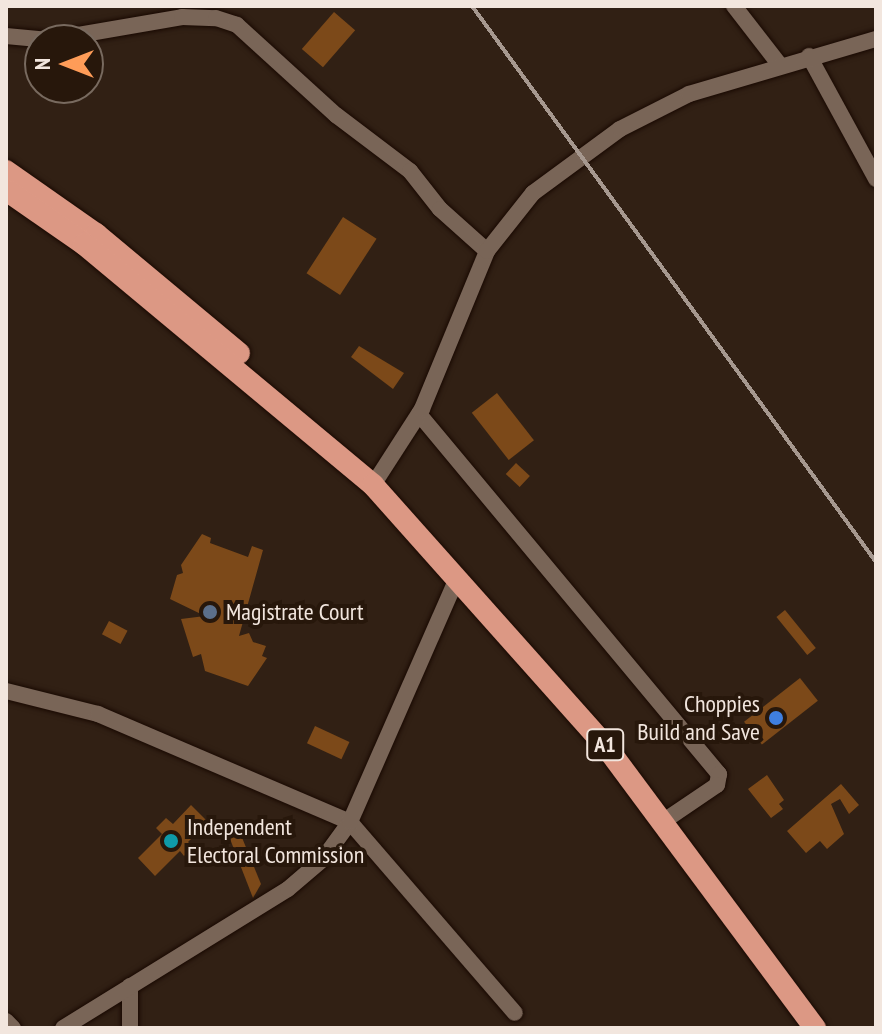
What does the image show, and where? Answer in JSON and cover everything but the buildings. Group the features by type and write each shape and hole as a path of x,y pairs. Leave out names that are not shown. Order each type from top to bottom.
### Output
{"highway":[{"name":"A1","path":"6,171 185,304 292,401 337,453"},
{"name":"A1","path":"6,190 84,244 373,485 532,658 664,821 814,1026"}],"street":[{"path":"734,6 779,64"},
{"path":"6,36 76,37 182,17 216,18 237,25 336,115 410,171 440,209 487,251"},
{"path":"373,485 419,414 487,251 533,193 620,129 689,94 779,64 876,39"},
{"path":"809,56 876,179"},
{"path":"419,414 719,774 717,785 664,821"},
{"path":"63,1028 288,889 323,859 350,822 457,578"},
{"path":"6,691 98,714 350,822 515,1013"},
{"path":"130,986 130,1028"},
{"path":"6,1021 13,1028"}],"railway":[{"path":"472,6 876,562"}],"place":[{"name":"Magistrate Court","path":"210,612"},
{"name":"Choppies Build and Save","path":"776,718"},
{"name":"Independent Electoral Commission","path":"171,841"}]}
